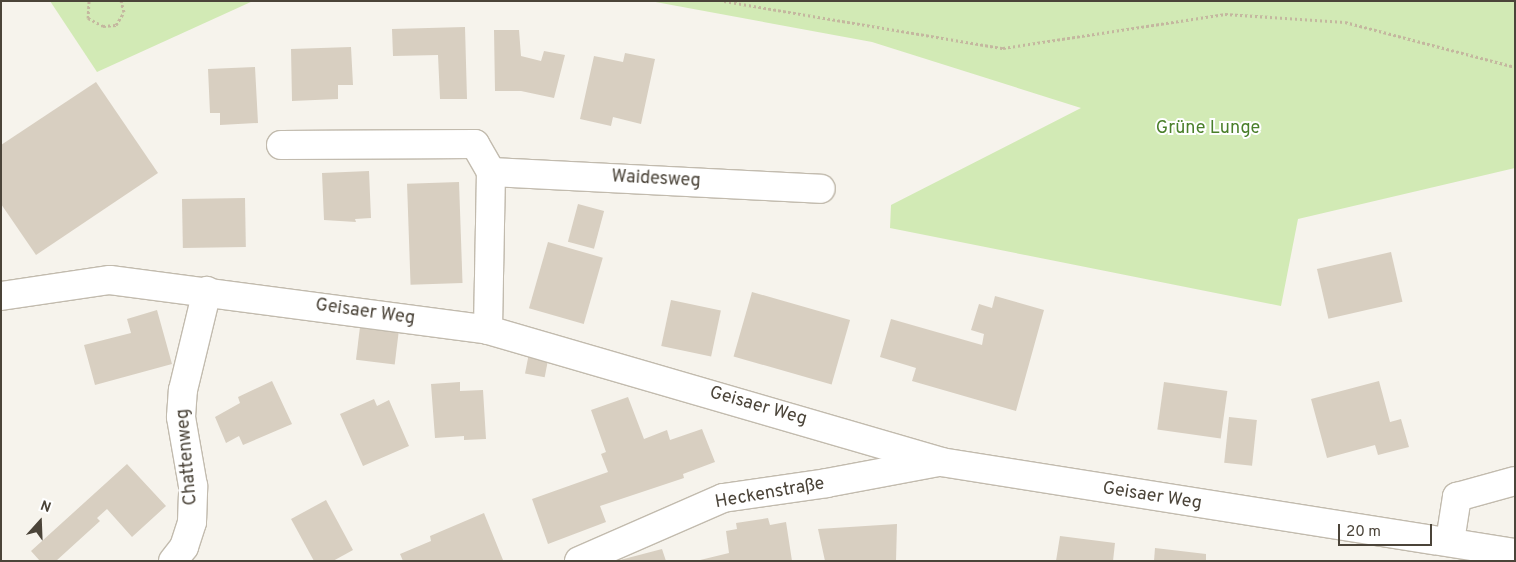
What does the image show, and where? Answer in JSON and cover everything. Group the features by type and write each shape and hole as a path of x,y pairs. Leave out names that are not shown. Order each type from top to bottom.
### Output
{"street":[{"path":"281,145 475,144 491,172 488,330"},
{"name":"Waidesweg","path":"491,172 821,189"},
{"name":"Geisaer Weg","path":"1,296 110,280 207,291 488,330 942,462 1176,501 1450,541 1515,553"},
{"name":"Chattenweg","path":"173,561 184,547 192,522 192,486 181,417 183,390 207,291"},
{"name":"Heckenstraße","path":"579,561 723,498 827,484 942,462"},
{"path":"1450,541 1457,496 1515,482"}],"path":[{"path":"89,1 88,18 103,26 116,25 124,12 121,1"},
{"path":"724,1 1003,48 1225,14 1345,22 1515,67"}],"green space":[{"path":"50,1 253,1 97,72"},
{"name":"Grüne Lunge","path":"650,1 1515,1 1515,168 1298,219 1281,306 890,228 891,205 1081,108 872,42"}],"building":[{"path":"465,27 467,99 440,99 438,55 393,56 392,29"},
{"path":"494,30 519,30 521,56 541,61 544,51 565,55 554,98 521,91 495,91"},
{"path":"351,47 353,85 338,85 338,99 292,101 291,49"},
{"path":"625,53 655,59 641,124 613,117 611,126 580,119 594,56 623,62"},
{"path":"255,67 258,123 220,125 220,113 210,113 208,69"},
{"path":"96,82 158,173 36,255 1,204 1,145"},
{"path":"369,171 371,218 355,219 356,222 324,220 322,173"},
{"path":"459,182 463,283 411,285 407,184"},
{"path":"245,198 246,247 183,248 182,199"},
{"path":"578,204 604,211 594,249 568,242"},
{"path":"548,242 603,258 584,324 529,308"},
{"path":"1391,252 1402,302 1328,319 1317,269"},
{"path":"752,292 850,320 832,385 734,356"},
{"path":"995,296 1044,310 1016,411 912,381 916,368 880,357 891,319 982,345 984,334 971,330 979,304 992,308"},
{"path":"671,300 721,311 711,357 661,346"},
{"path":"157,310 172,364 95,385 84,345 131,333 127,319"},
{"path":"360,327 399,332 395,365 356,360"},
{"path":"530,348 550,352 545,377 525,374"},
{"path":"272,381 292,424 243,445 239,436 226,443 215,417 240,403 238,397"},
{"path":"1379,381 1390,422 1401,419 1409,447 1378,455 1375,445 1327,458 1311,399"},
{"path":"460,382 460,391 483,390 486,439 464,440 464,436 435,438 431,384"},
{"path":"1164,382 1227,391 1221,438 1157,430"},
{"path":"628,397 644,439 667,430 670,440 702,429 715,462 683,474 684,478 600,506 606,522 548,544 532,499 608,472 601,454 606,452 591,410"},
{"path":"374,399 377,406 389,400 409,446 363,466 340,414"},
{"path":"1229,417 1257,420 1252,466 1224,463"},
{"path":"127,464 166,506 132,537 107,509 97,518 100,521 56,561 40,561 31,551"},
{"path":"326,500 353,550 333,561 314,561 291,519"},
{"path":"484,513 503,560 403,561 400,554 431,541 430,536"},
{"path":"768,518 770,525 786,522 792,561 696,561 729,553 726,531 737,529 736,523"},
{"path":"897,524 896,561 825,561 818,529"},
{"path":"1060,536 1115,543 1113,561 1056,561"},
{"path":"1155,548 1206,554 1206,561 1154,561"},
{"path":"662,549 666,561 620,561 620,560"}]}
